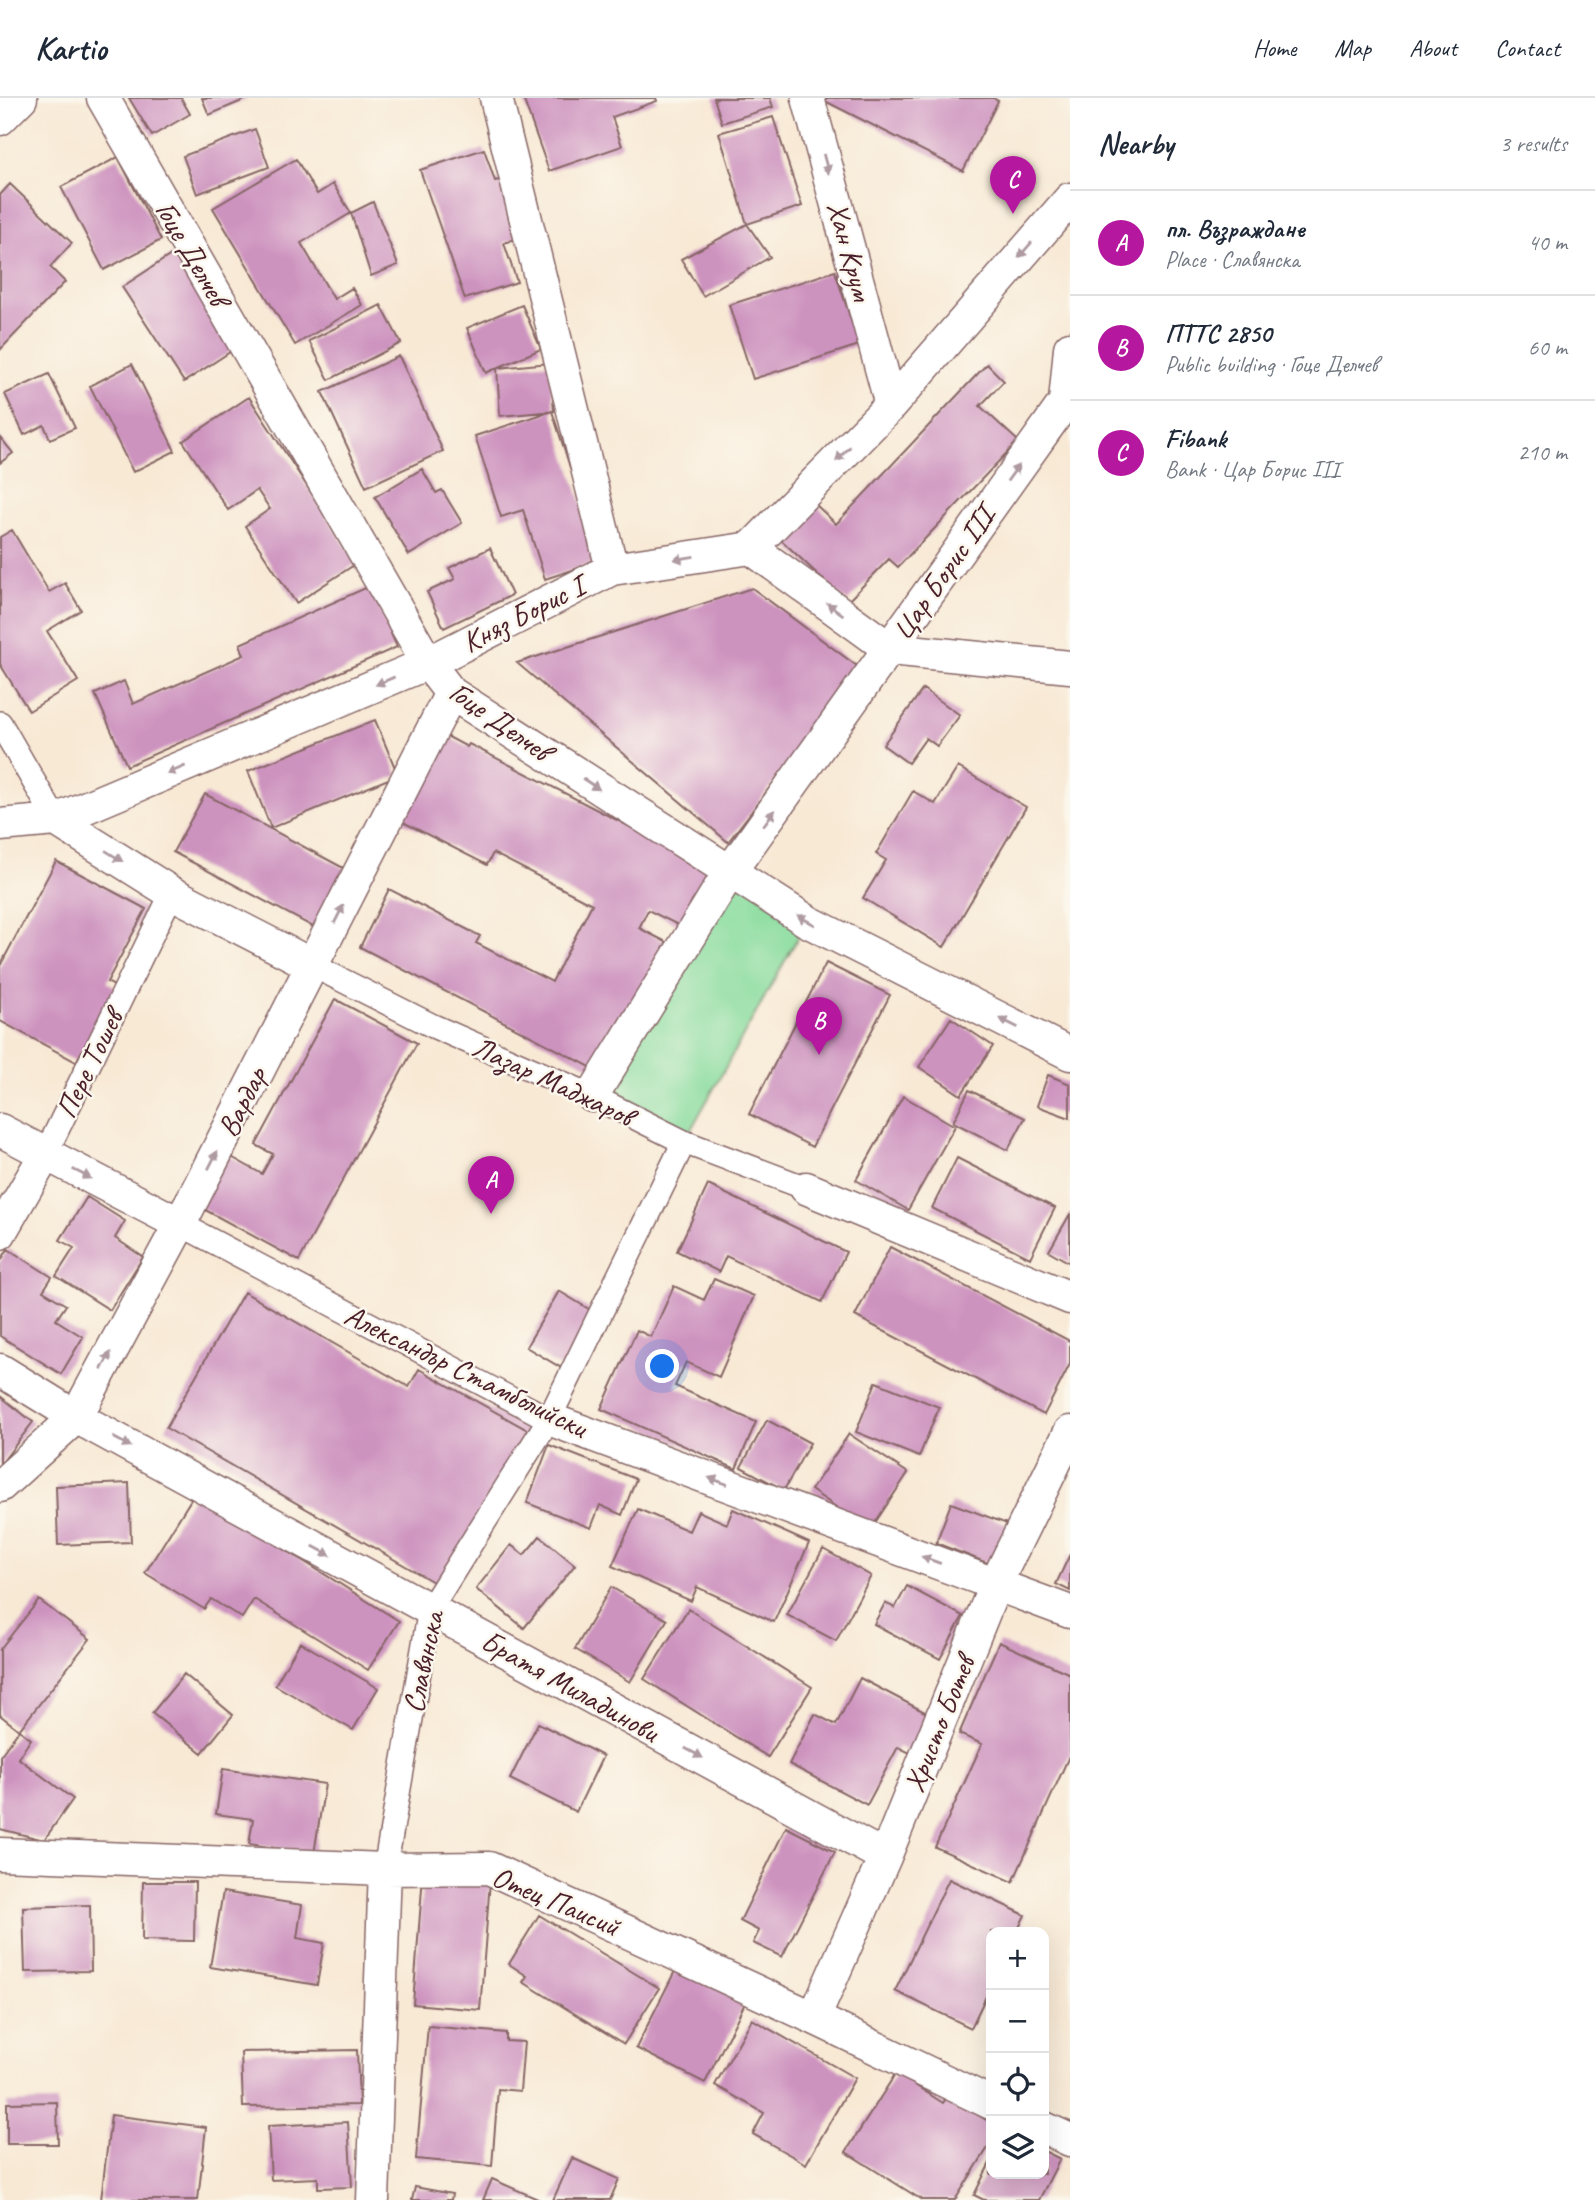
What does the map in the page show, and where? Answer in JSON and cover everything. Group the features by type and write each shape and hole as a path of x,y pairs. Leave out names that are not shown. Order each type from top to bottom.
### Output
{"street":[{"path":"0,119 20,98"},
{"name":"Гоце Делчев","path":"103,98 428,663 451,693 807,921 1070,1054"},
{"path":"496,98 612,569"},
{"name":"Хан Крум","path":"808,98 891,405"},
{"path":"751,548 891,405 1070,199"},
{"name":"Цар Борис III","path":"751,548 890,649 1065,402 1070,348"},
{"name":"Княз Борис I","path":"0,825 57,820 428,663 612,569 751,548"},
{"path":"592,1096 729,873 890,649 1070,667"},
{"name":"Вардар","path":"0,1486 76,1418 180,1224 451,693"},
{"path":"0,723 57,820"},
{"name":"Лазар Маджаров","path":"57,820 172,893 432,1026 592,1096 684,1142 806,1188 1070,1298"},
{"name":"Пере Тошев","path":"0,1233 45,1155 172,893"},
{"name":"Александър Стамболийски","path":"0,1130 549,1419 1070,1612"},
{"name":"Славянска","path":"373,2200 385,1869 430,1609 549,1419 684,1142"},
{"name":"Братя Миладинови","path":"0,1370 76,1418 885,1857"},
{"name":"Христо Ботев","path":"814,2018 885,1857 996,1583 1070,1432"},
{"name":"Отец Паисий","path":"0,1854 385,1869 489,1868 986,2101"},
{"path":"1049,2130 1070,2140"}],"green space":[{"path":"729,873 807,921 684,1142 592,1096"}],"building":[{"path":"129,98 181,98 190,114 152,136"},
{"path":"202,98 249,98 209,115"},
{"path":"523,98 656,98 657,101 612,117 622,146 549,171"},
{"path":"714,98 770,98 773,107 722,123"},
{"path":"827,98 993,98 998,101 963,171 825,101"},
{"path":"773,117 802,206 747,224 719,133"},
{"path":"255,129 269,167 197,194 183,156"},
{"path":"484,149 495,181 506,178 526,235 504,243 517,282 465,299 420,170"},
{"path":"118,157 161,240 104,270 61,187"},
{"path":"296,159 317,194 333,184 351,213 301,243 334,299 352,288 362,305 295,345 213,208"},
{"path":"10,184 72,243 50,267 65,282 0,350 0,195"},
{"path":"373,202 398,265 371,276 351,213"},
{"path":"747,224 770,257 703,296 681,259"},
{"path":"174,253 236,348 184,382 122,287"},
{"path":"835,271 859,345 753,379 729,305"},
{"path":"381,305 401,343 329,380 309,341"},
{"path":"522,305 541,349 486,373 467,328"},
{"path":"399,356 443,451 366,487 322,392"},
{"path":"550,363 554,411 500,416 497,368"},
{"path":"132,364 175,451 133,472 90,386"},
{"path":"987,364 1004,381 980,406 1018,441 898,567 889,559 847,602 778,537 812,501 836,524"},
{"path":"49,374 75,428 50,439 44,425 24,435 5,394"},
{"path":"249,397 357,563 296,603 245,526 270,509 257,490 228,510 183,441"},
{"path":"552,411 600,561 545,579 523,510 501,517 475,436"},
{"path":"0,437 13,453 0,463"},
{"path":"422,469 436,493 442,490 462,523 409,555 375,497"},
{"path":"12,530 49,592 65,583 81,610 47,631 78,681 29,711 0,664 0,537"},
{"path":"490,548 512,595 444,628 427,592 455,579 449,568"},
{"path":"370,586 397,647 127,766 95,694 124,681 133,704 244,655 240,644"},
{"path":"752,588 861,669 728,842 517,663"},
{"path":"923,689 960,715 937,746 926,738 908,763 883,745"},
{"path":"375,720 398,775 271,828 248,771"},
{"path":"441,733 467,747 469,744 712,869 682,927 648,910 639,928 672,945 598,1071 360,947 389,889 480,936 476,943 552,982 592,904 493,853 487,865 397,819"},
{"path":"958,767 1026,807 944,947 863,898 886,860 876,854 913,791 935,804"},
{"path":"205,794 349,871 317,929 173,852"},
{"path":"56,861 146,909 107,982 116,987 76,1062 0,1021 0,966"},
{"path":"826,963 890,995 812,1147 749,1114"},
{"path":"335,999 417,1043 299,1261 198,1206 226,1154 262,1174 273,1154 256,1145"},
{"path":"951,1018 993,1046 961,1095 919,1067"},
{"path":"1048,1075 1070,1084 1070,1118 1037,1106"},
{"path":"969,1090 1025,1118 1008,1150 953,1122"},
{"path":"903,1096 955,1126 908,1210 856,1180"},
{"path":"957,1158 1055,1208 1030,1258 932,1208"},
{"path":"708,1185 846,1252 822,1302 726,1256 719,1272 677,1251"},
{"path":"87,1197 125,1221 115,1238 143,1257 110,1310 56,1276 74,1248 60,1240"},
{"path":"1070,1214 1070,1263 1049,1251"},
{"path":"890,1247 1070,1341 1070,1364 1044,1415 855,1316"},
{"path":"8,1249 52,1277 43,1291 66,1305 56,1320 83,1337 61,1374 0,1336 0,1262"},
{"path":"714,1279 754,1296 719,1377 686,1362 675,1386 756,1422 736,1469 601,1409 637,1330 651,1337 674,1286 704,1300"},
{"path":"559,1291 597,1314 565,1370 526,1347"},
{"path":"244,1292 409,1387 419,1369 531,1432 442,1587 166,1428"},
{"path":"876,1382 939,1407 919,1457 856,1432"},
{"path":"0,1396 33,1422 0,1465"},
{"path":"767,1420 810,1443 784,1490 741,1467"},
{"path":"849,1434 908,1473 870,1530 811,1490"},
{"path":"549,1445 636,1479 622,1515 600,1505 591,1528 527,1503"},
{"path":"129,1483 131,1542 58,1545 56,1486"},
{"path":"195,1493 399,1621 368,1670 254,1599 242,1618 211,1599 204,1609 145,1573"},
{"path":"951,1503 1010,1525 995,1566 936,1543"},
{"path":"638,1509 689,1531 698,1511 727,1524 733,1509 809,1543 774,1622 697,1587 691,1601 612,1566"},
{"path":"540,1536 575,1565 524,1628 476,1589 511,1545 524,1555"},
{"path":"823,1549 871,1576 836,1641 787,1615"},
{"path":"1070,1554 1070,1591 1056,1584"},
{"path":"907,1586 963,1616 940,1659 874,1624 885,1603 895,1608"},
{"path":"611,1587 667,1620 630,1682 575,1649"},
{"path":"39,1600 90,1639 19,1730 0,1715 0,1649"},
{"path":"688,1609 812,1687 768,1757 644,1679"},
{"path":"300,1642 378,1688 353,1730 275,1685"},
{"path":"999,1642 1070,1674 1070,1754 1013,1882 935,1847 982,1744 959,1734"},
{"path":"184,1674 233,1715 202,1753 152,1713"},
{"path":"860,1678 934,1717 914,1755 898,1747 867,1805 789,1764 815,1714 836,1725"},
{"path":"538,1723 603,1756 576,1812 510,1779"},
{"path":"19,1730 31,1739 18,1758 73,1799 44,1840 0,1829 0,1756"},
{"path":"223,1769 325,1784 314,1854 249,1844 253,1819 216,1814"},
{"path":"786,1827 835,1852 782,1957 753,1943 759,1931 740,1921"},
{"path":"423,1875 490,1881 480,2010 413,2004"},
{"path":"949,1879 1025,1915 1019,1927 986,1927 986,1996 971,2028 895,1991"},
{"path":"143,1882 195,1882 194,1941 142,1940"},
{"path":"223,1892 302,1905 297,1938 324,1943 317,1985 210,1967"},
{"path":"90,1905 91,1971 25,1972 23,1907"},
{"path":"539,1915 659,1988 624,2044 523,1982 527,1976 509,1964"},
{"path":"677,1967 746,2001 705,2083 636,2048"},
{"path":"752,2019 855,2078 806,2164 753,2134 764,2113 715,2085"},
{"path":"428,2026 506,2033 506,2041 524,2042 520,2091 498,2089 492,2166 416,2159"},
{"path":"357,2050 359,2105 243,2107 241,2052"},
{"path":"896,2073 943,2103 948,2096 986,2120 986,2151 955,2200 922,2200 846,2152"},
{"path":"57,2102 58,2144 7,2144 7,2103"},
{"path":"111,2115 206,2127 198,2200 101,2200"},
{"path":"348,2122 352,2187 318,2188 318,2178 271,2180 268,2126"},
{"path":"1049,2154 1060,2159 1039,2200 984,2200 974,2195 986,2171 986,2179 1049,2179"},
{"path":"572,2158 619,2179 610,2200 553,2200"},
{"path":"492,2179 540,2200 483,2200"},
{"path":"415,2187 452,2194 451,2200 412,2200"}],"place":[{"name":"Fibank","path":"1013,214"},
{"name":"ПТТС 2850","path":"819,1055"},
{"name":"пл. Възраждане","path":"491,1214"}]}
